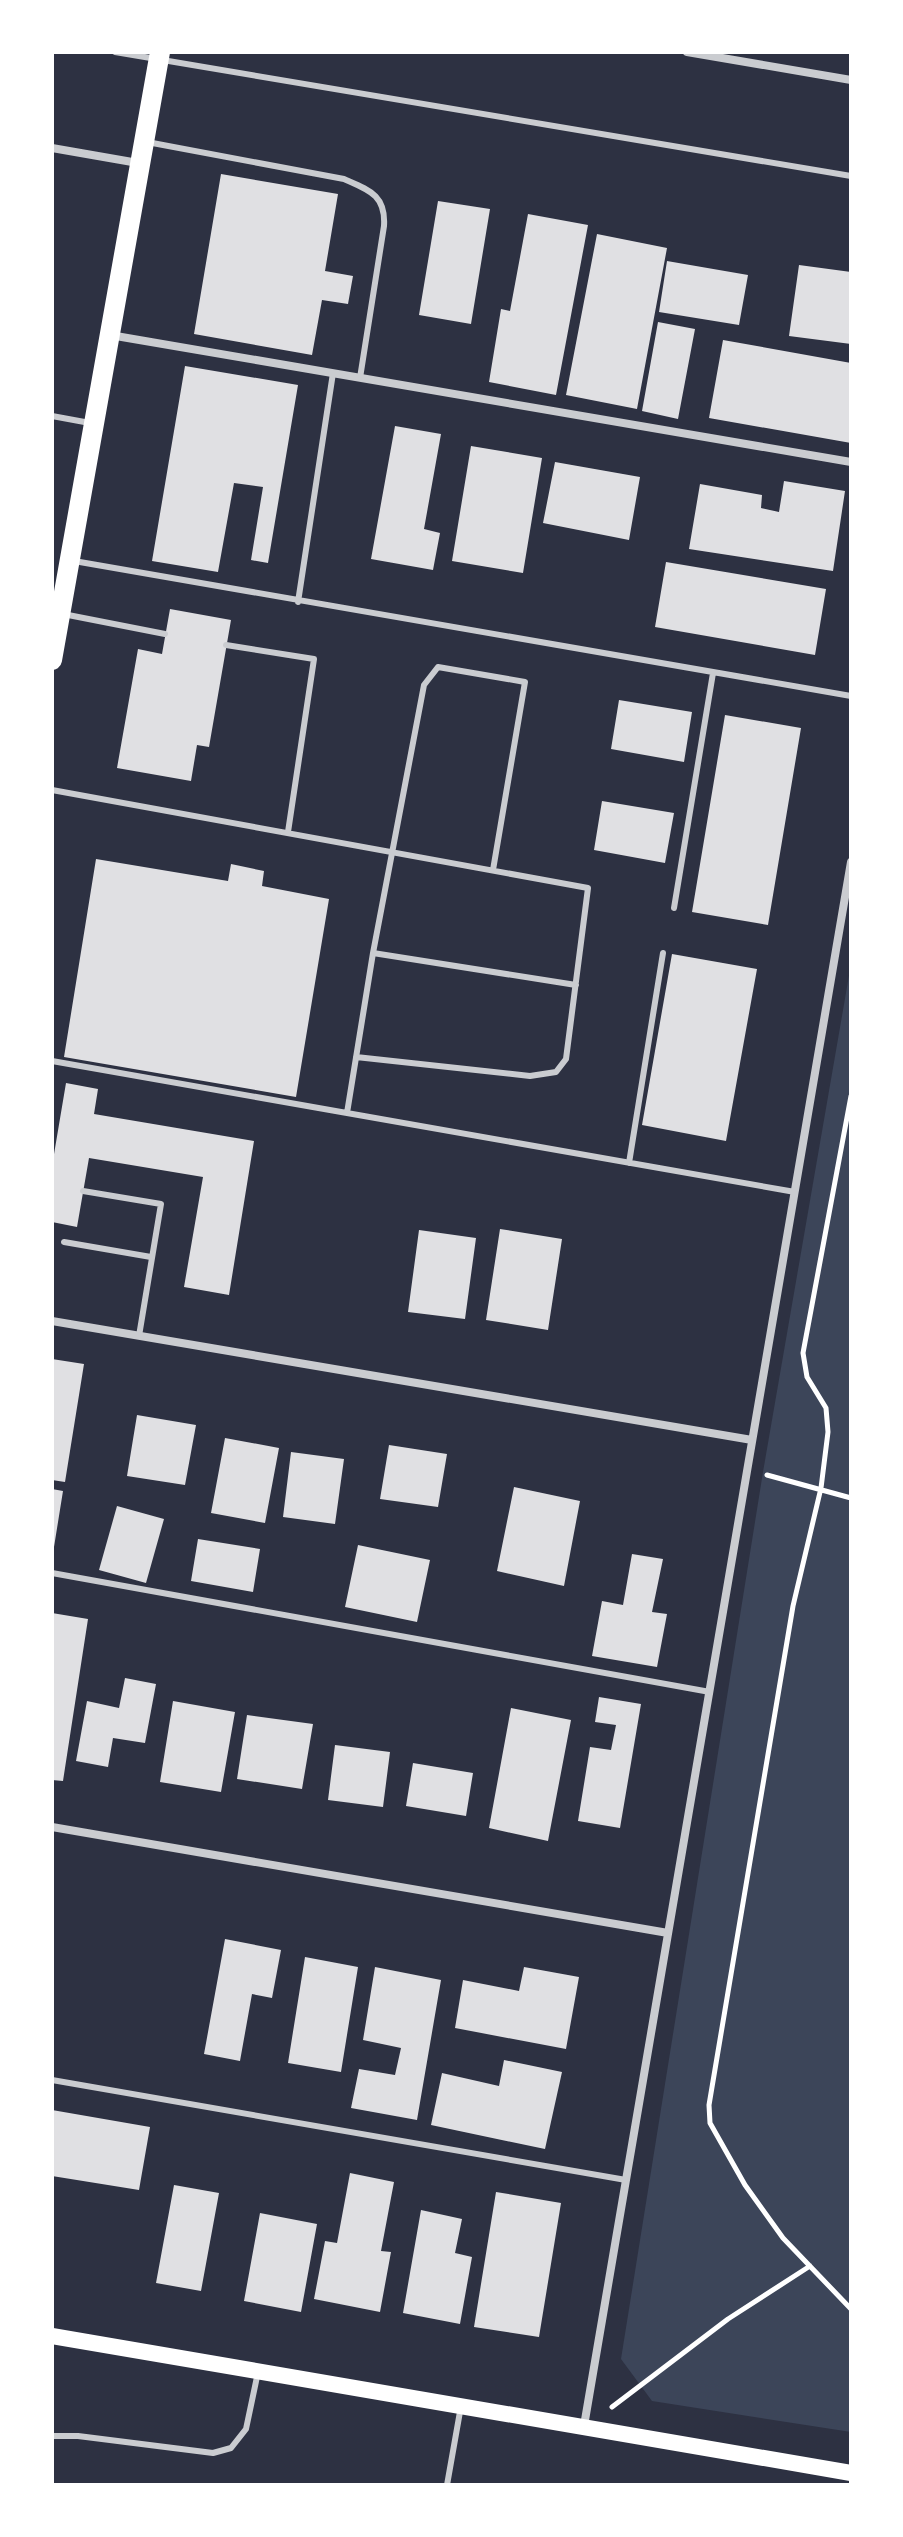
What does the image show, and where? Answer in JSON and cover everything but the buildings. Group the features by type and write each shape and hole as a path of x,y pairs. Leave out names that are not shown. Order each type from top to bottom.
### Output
{"main road":[{"path":"52,660 159,56"},
{"path":"52,2336 584,2427 844,2476"}],"street":[{"path":"687,52 851,80"},
{"path":"52,148 140,163"},
{"path":"110,335 851,462"},
{"path":"584,2427 851,862"},
{"path":"52,1321 752,1440"},
{"path":"52,1827 668,1933"}],"lane":[{"path":"115,52 159,56 851,176"},
{"path":"144,141 344,179 367,189 380,199 385,212 360,378"},
{"path":"298,602 333,373"},
{"path":"52,416 94,424"},
{"path":"70,560 851,696"},
{"path":"60,613 165,634"},
{"path":"226,645 314,659 288,832"},
{"path":"347,1113 373,953 424,685 438,667 525,682 493,870"},
{"path":"674,908 713,673"},
{"path":"52,790 588,888 566,1059 556,1072 530,1076 356,1057"},
{"path":"373,953 576,985"},
{"path":"629,1163 663,953"},
{"path":"52,1061 795,1192"},
{"path":"83,1191 161,1204 139,1336"},
{"path":"64,1242 151,1257"},
{"path":"52,1573 710,1692"},
{"path":"52,2080 626,2180"},
{"path":"52,2436 78,2436 213,2453 231,2448 246,2429 258,2372"},
{"path":"447,2485 461,2406"}],"path":[{"path":"851,1096 803,1353 807,1377 826,1408 828,1432 821,1488 793,1606 709,2105 710,2123 745,2185 783,2238 851,2309"},
{"path":"747,1469 851,1498"},
{"path":"584,2427 728,2319 810,2266"}],"shaded area":[{"path":"851,964 851,2432 652,2401 621,2359 763,1472"}]}
